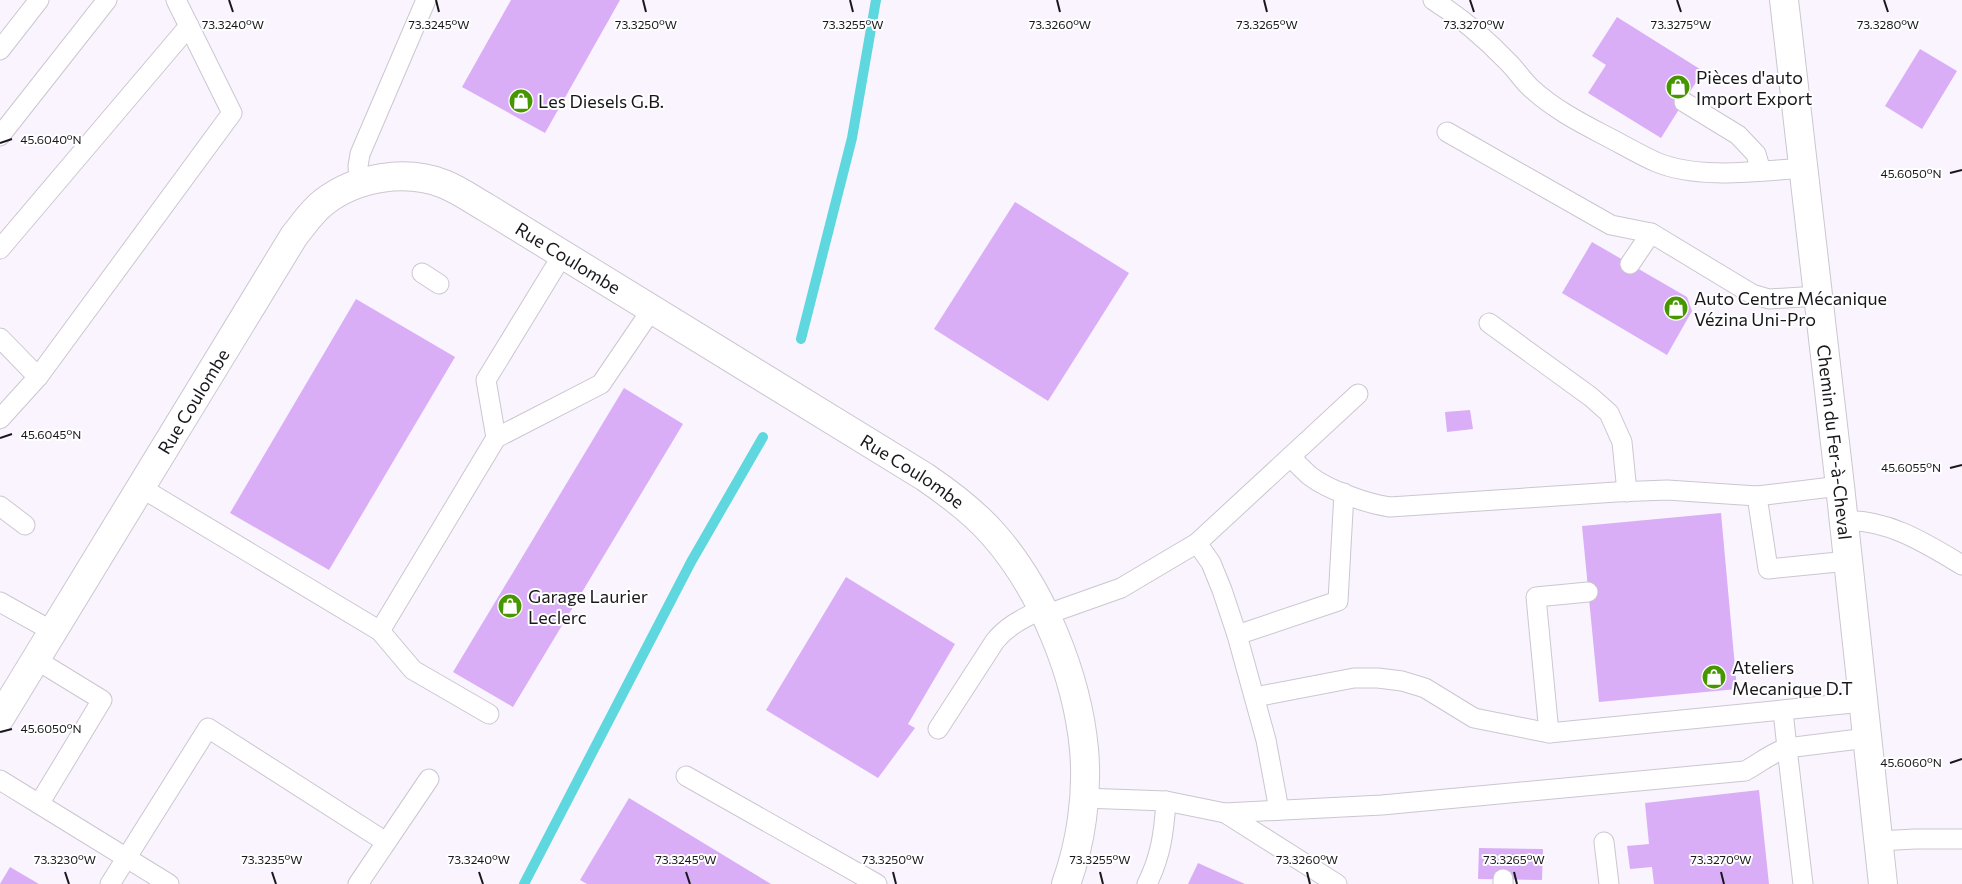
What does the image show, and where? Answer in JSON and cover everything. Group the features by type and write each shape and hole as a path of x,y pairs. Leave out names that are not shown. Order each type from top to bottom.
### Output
{"street":[{"name":"Chemin du Fer-à-Cheval","path":"1784,0 1844,521 1883,884"},
{"name":"Rue Coulombe","path":"0,718 294,236 324,202 340,192 380,178 422,178 444,184 487,208 952,495 973,512 995,535 1028,583 1043,612 1071,682 1079,716 1084,751 1083,798 1077,847 1066,884"}],"lane":[{"path":"0,50 39,0"},
{"path":"0,136 107,0"},
{"path":"0,419 38,376 232,114 176,0"},
{"path":"359,184 358,166 360,154 426,0"},
{"path":"1433,0 1480,33 1511,64 1529,87 1546,102 1567,116 1657,162 1694,171 1740,173 1804,168"},
{"path":"0,249 189,26"},
{"path":"1684,102 1738,135 1756,154 1762,171"},
{"path":"1447,132 1611,225 1651,233 1761,298 1818,296"},
{"path":"1630,264 1651,233"},
{"path":"496,438 486,380 563,254"},
{"path":"422,273 439,284"},
{"path":"380,631 496,438 601,384 652,309"},
{"path":"1488,323 1591,397 1609,413 1622,442 1627,492"},
{"path":"0,338 38,376"},
{"path":"938,729 995,641 1013,623 1121,588 1197,543 1358,394"},
{"path":"1290,457 1311,477 1368,503 1390,507 1666,490 1757,496 1840,486"},
{"path":"140,487 380,631 413,670 489,714"},
{"path":"1237,635 1338,601 1344,493"},
{"path":"1757,496 1768,569 1848,561"},
{"path":"0,506 25,525"},
{"path":"1844,521 1860,520 1884,526 1935,549 1962,565"},
{"path":"1197,543 1211,563 1237,635 1266,740 1279,810"},
{"path":"1549,733 1536,597 1588,592"},
{"path":"0,602 52,631"},
{"path":"36,659 102,700 39,804"},
{"path":"1255,697 1354,678 1402,680 1425,688 1474,718 1549,733 1863,702"},
{"path":"1783,711 1802,884"},
{"path":"110,884 208,728 386,842"},
{"path":"1083,798 1166,801 1225,813 1382,805 1745,771 1761,763 1772,752 1787,748 1867,738"},
{"path":"686,776 877,884"},
{"path":"358,884 429,778"},
{"path":"0,780 169,884"},
{"path":"1147,884 1156,866 1164,834 1166,801"},
{"path":"1225,813 1337,884"},
{"path":"1878,841 1962,839"},
{"path":"1604,842 1609,884"}],"building":[{"path":"511,0 620,0 545,133 462,87"},
{"path":"1617,17 1703,71 1661,138 1588,93 1606,65 1592,56"},
{"path":"1920,49 1957,71 1922,129 1885,106"},
{"path":"1015,202 1129,273 1048,401 934,329"},
{"path":"1592,242 1687,297 1692,311 1667,355 1562,293"},
{"path":"356,299 455,357 329,570 230,513"},
{"path":"624,388 683,424 513,707 453,672"},
{"path":"1470,410 1473,429 1447,432 1445,412"},
{"path":"1721,513 1737,689 1599,702 1582,526"},
{"path":"846,577 955,644 908,724 915,728 878,778 766,710"},
{"path":"1759,790 1769,884 1654,884 1652,867 1630,869 1627,846 1649,844 1645,803"},
{"path":"629,798 771,884 587,884 580,880"},
{"path":"1479,848 1543,849 1542,880 1478,879"},
{"path":"1198,863 1245,884 1188,884"},
{"path":"10,867 39,884 0,884"}],"waterway":[{"path":"801,339 852,138 876,0"},
{"path":"524,884 691,562 763,437"}],"place":[{"name":"Pièces d'auto Import Export","path":"1678,87"},
{"name":"Les Diesels G.B.","path":"521,101"},
{"name":"Auto Centre Mécanique Vézina Uni-Pro","path":"1676,308"},
{"name":"Garage Laurier Leclerc","path":"510,606"},
{"name":"Ateliers Mecanique D.T","path":"1714,677"}]}
